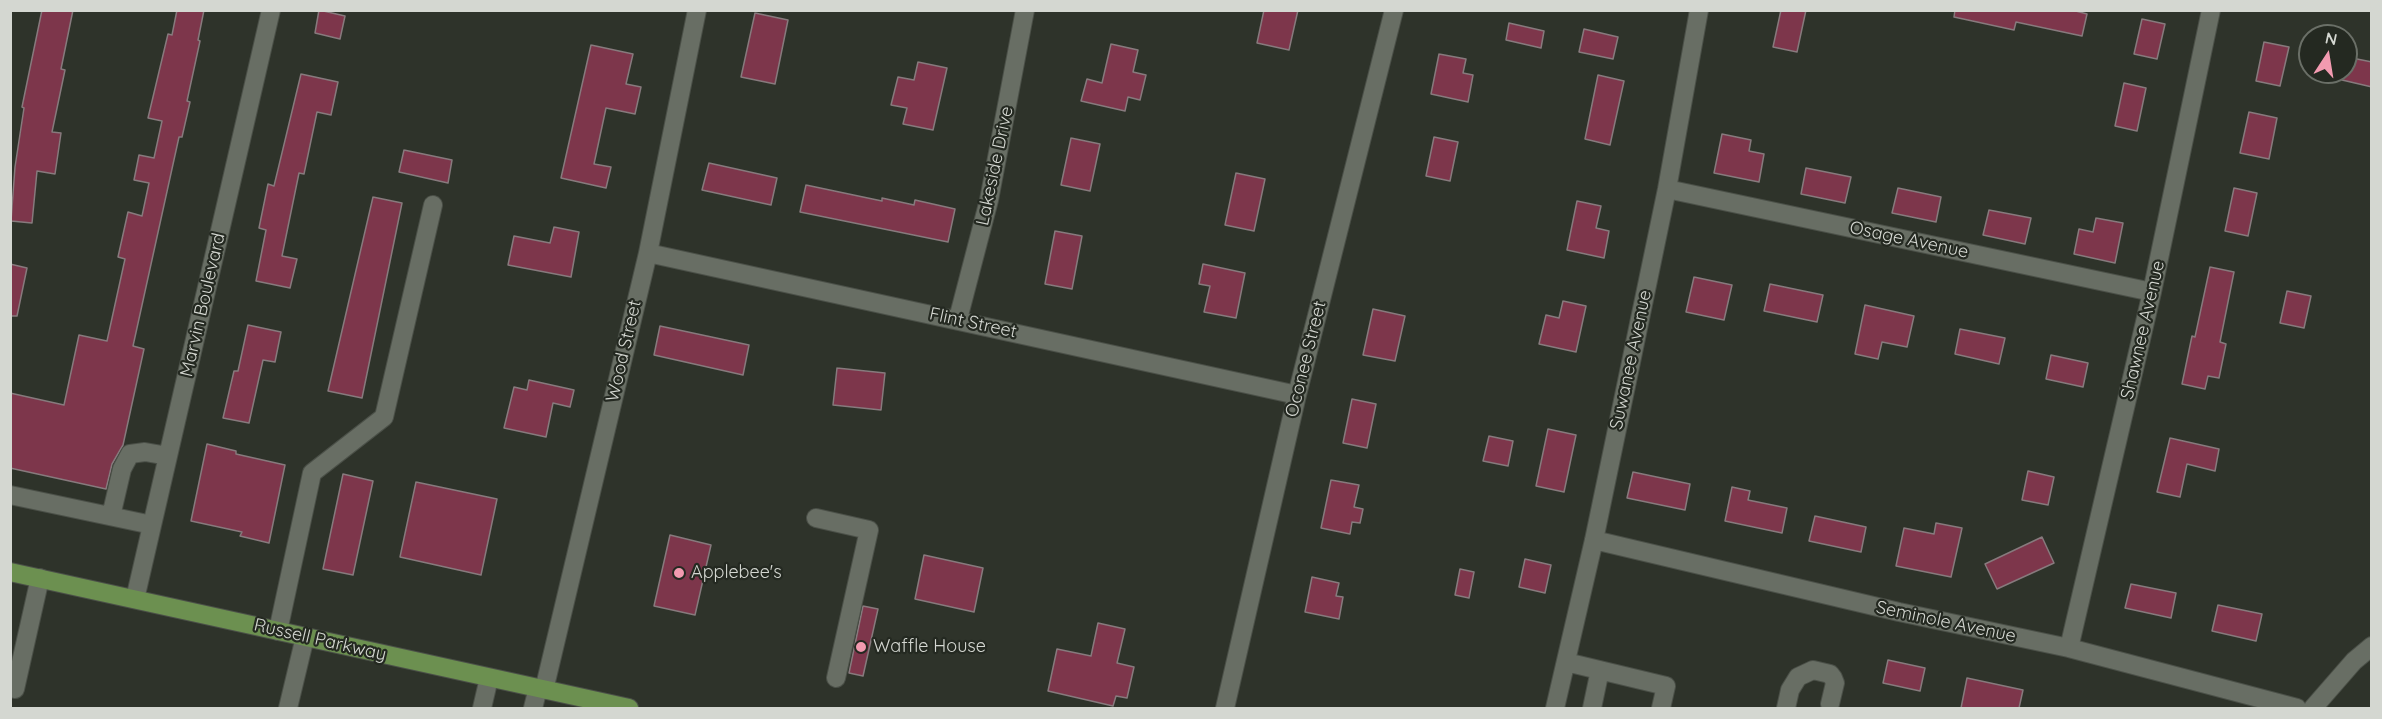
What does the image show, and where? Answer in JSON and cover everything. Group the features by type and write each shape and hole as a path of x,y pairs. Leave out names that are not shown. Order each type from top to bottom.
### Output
{"main road":[{"name":"Russell Parkway","path":"10,572 629,708"}],"street":[{"name":"Marvin Boulevard","path":"135,599 272,10"},
{"name":"Wood Street","path":"533,708 541,689 648,253 697,10"},
{"name":"Lakeside Drive","path":"958,319 989,200 1025,10"},
{"name":"Oconee Street","path":"1225,708 1297,395 1394,10"},
{"name":"Suwanee Avenue","path":"1555,708 1594,540 1667,189 1699,10"},
{"name":"Shawnee Avenue","path":"2069,648 2152,292 2211,10"},
{"name":"Osage Avenue","path":"1667,189 2152,292"},
{"path":"278,631 312,473 384,417 432,206"},
{"name":"Flint Street","path":"648,253 1297,395"},
{"path":"111,516 122,470 130,454 145,452 168,456"},
{"path":"10,495 152,525"},
{"path":"816,518 869,530 837,678"},
{"name":"Seminole Avenue","path":"1594,540 1899,612 2069,648 2297,708"},
{"path":"10,688 15,689 40,578"},
{"path":"288,708 305,637"},
{"path":"2313,708 2354,661 2372,646"},
{"path":"1566,662 1666,686 1661,708"},
{"path":"1592,708 1600,670"},
{"path":"1786,708 1790,690 1798,677 1812,670 1830,674 1833,678 1835,683 1830,704"},
{"path":"482,708 489,678"}],"building":[{"path":"42,10 73,10 61,69 65,70 52,132 61,133 55,174 37,171 32,223 11,221 15,167 24,108 22,107"},
{"path":"177,10 204,10 187,101 190,102 182,137 179,137 133,346 144,349 123,445 112,464 106,489 10,468 10,393 64,405 79,335 107,341 125,259 118,257 128,212 142,216 149,183 134,180 139,155 154,158 162,121 148,118 168,34 172,35"},
{"path":"319,10 345,16 340,39 315,33"},
{"path":"1264,10 1298,10 1289,50 1257,43"},
{"path":"1781,10 1806,10 1797,52 1773,47"},
{"path":"1955,10 2072,10 2087,14 2082,36 2016,22 2014,30 1954,17"},
{"path":"755,13 788,20 775,84 741,77"},
{"path":"2142,19 2165,24 2157,59 2134,54"},
{"path":"1509,23 1544,31 1541,48 1506,40"},
{"path":"1584,29 1618,37 1613,59 1579,52"},
{"path":"2264,42 2289,47 2280,86 2256,81"},
{"path":"1111,44 1138,50 1133,72 1146,75 1140,100 1128,97 1125,111 1081,101 1087,79 1102,83"},
{"path":"591,45 633,54 626,84 641,87 635,114 606,108 594,164 611,167 606,188 561,178"},
{"path":"1439,54 1466,59 1463,73 1473,75 1468,102 1431,94"},
{"path":"2358,59 2372,62 2372,87 2358,84"},
{"path":"918,62 947,68 933,130 903,124 907,108 891,105 898,77 914,80"},
{"path":"301,74 338,82 331,115 317,112 304,174 299,173 282,256 297,259 290,288 256,281 266,230 259,228 268,184 274,186"},
{"path":"1598,75 1624,81 1610,145 1585,139"},
{"path":"2124,83 2146,88 2137,131 2115,126"},
{"path":"2249,112 2277,118 2269,159 2240,153"},
{"path":"1722,134 1751,140 1749,151 1764,154 1759,182 1714,173"},
{"path":"1434,137 1458,142 1450,181 1426,176"},
{"path":"1071,138 1100,144 1090,191 1061,185"},
{"path":"404,150 452,160 448,183 399,172"},
{"path":"709,163 777,178 771,205 702,190"},
{"path":"1806,168 1851,177 1845,203 1801,194"},
{"path":"1236,173 1265,179 1254,231 1225,225"},
{"path":"806,185 882,201 882,198 914,205 915,200 955,209 948,242 800,212"},
{"path":"1898,188 1941,197 1936,222 1892,213"},
{"path":"2234,188 2257,193 2248,236 2225,231"},
{"path":"373,197 402,203 362,398 328,391"},
{"path":"1577,201 1601,206 1596,228 1609,231 1604,258 1567,250"},
{"path":"1989,210 2031,218 2025,244 1983,235"},
{"path":"2096,218 2123,223 2115,263 2074,254 2079,229 2093,232"},
{"path":"554,227 579,232 571,277 508,265 514,236 550,243"},
{"path":"1055,231 1082,236 1072,289 1045,284"},
{"path":"10,264 27,268 17,316 10,316"},
{"path":"1203,264 1245,273 1236,318 1204,312 1210,286 1199,284"},
{"path":"2210,267 2234,272 2220,342 2226,344 2219,378 2208,376 2205,389 2182,384"},
{"path":"1694,277 1732,285 1724,320 1686,312"},
{"path":"1770,284 1823,295 1817,322 1764,311"},
{"path":"2287,291 2311,296 2304,328 2280,323"},
{"path":"1563,301 1586,306 1576,352 1539,344 1546,315 1559,318"},
{"path":"1865,305 1914,316 1907,347 1882,342 1878,359 1855,354"},
{"path":"1373,309 1405,316 1395,361 1363,355"},
{"path":"248,325 281,332 275,362 263,360 249,423 223,418 234,371 238,371"},
{"path":"660,326 749,345 743,375 654,355"},
{"path":"1960,329 2005,338 1999,364 1955,354"},
{"path":"2051,355 2088,363 2083,387 2046,379"},
{"path":"837,368 885,373 881,410 833,405"},
{"path":"529,380 574,390 570,407 553,403 546,437 504,428 514,387 527,390"},
{"path":"1352,399 1376,404 1367,448 1343,443"},
{"path":"1548,429 1576,435 1564,492 1536,486"},
{"path":"1489,436 1513,441 1508,466 1483,461"},
{"path":"2170,438 2219,449 2215,471 2187,464 2180,497 2157,492"},
{"path":"207,444 236,451 236,454 285,465 269,543 240,536 242,532 191,521"},
{"path":"2028,471 2054,477 2048,505 2022,500"},
{"path":"1633,472 1690,484 1685,510 1627,498"},
{"path":"343,474 373,481 353,575 323,569"},
{"path":"1331,480 1359,485 1354,507 1363,509 1360,523 1352,522 1350,534 1321,528"},
{"path":"416,482 497,499 481,575 400,557"},
{"path":"1732,487 1750,491 1748,500 1787,508 1782,533 1725,521"},
{"path":"1815,516 1866,527 1861,552 1809,541"},
{"path":"1936,523 1962,528 1951,577 1896,566 1904,528 1934,534"},
{"path":"670,535 711,545 695,615 654,606"},
{"path":"2042,537 2054,563 1997,589 1985,564"},
{"path":"924,555 983,568 974,612 915,599"},
{"path":"1525,559 1551,565 1545,593 1519,587"},
{"path":"1460,569 1474,572 1469,598 1455,595"},
{"path":"1312,577 1339,583 1336,596 1343,597 1339,619 1305,612"},
{"path":"2131,584 2176,593 2171,618 2125,608"},
{"path":"2218,605 2262,614 2256,641 2212,631"},
{"path":"863,606 878,609 863,676 849,673"},
{"path":"1098,623 1125,629 1117,663 1134,667 1127,698 1116,696 1113,706 1048,691 1057,649 1091,656"},
{"path":"1888,660 1925,668 1920,691 1883,683"},
{"path":"1967,678 2023,690 2019,708 1961,708"}],"place":[{"name":"Applebee's","path":"679,573"},
{"name":"Waffle House","path":"861,647"}]}
